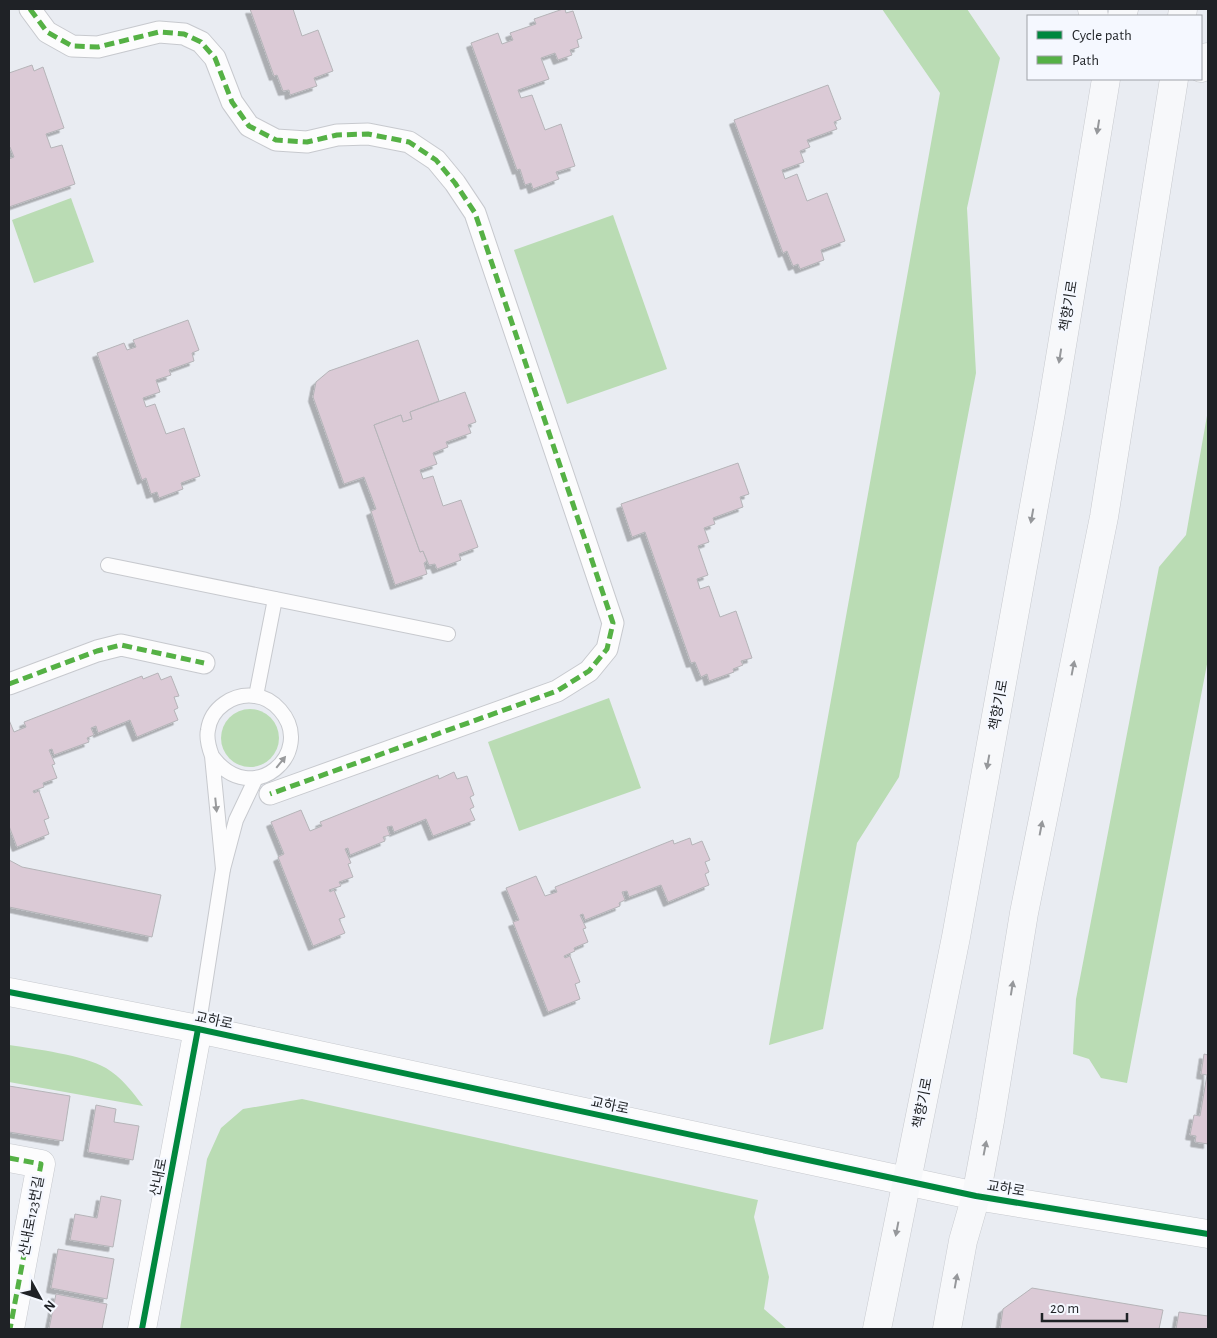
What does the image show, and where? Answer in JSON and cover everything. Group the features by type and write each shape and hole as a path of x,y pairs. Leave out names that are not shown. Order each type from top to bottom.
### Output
{"main road":[{"name":"책향기로","path":"877,1329 956,937 1051,412 1106,80"},
{"path":"947,1329 963,1241 976,1196 992,1111 1024,913 1104,516 1174,80"},
{"path":"1170,111 1192,80"}],"street":[{"path":"30,9 47,32 72,46 98,47 159,32 184,34 201,42 215,58 232,102 249,126 276,140 307,142 337,135 368,134 408,142 436,160 475,212 613,623 607,649 589,671 557,691 263,786"},
{"path":"9,684 97,651 121,645 204,663"},
{"name":"교하로","path":"9,992 198,1029 976,1196 1208,1234"},
{"name":"산내로","path":"142,1329 198,1029"},
{"name":"산내로123번길","path":"9,1158 41,1164 10,1329"}],"lane":[{"path":"108,565 448,634"},
{"path":"256,696 275,599"},
{"path":"198,1029 223,869 236,820 263,786 268,774 279,766 291,743 290,728 285,715 276,704 262,696 248,695 234,698 221,705 212,717 208,730 208,744 212,756 223,869"},
{"path":"212,756 219,766 230,774 263,786"}],"green space":[{"path":"882,9 967,9 1000,58 967,208 976,373 899,777 857,843 823,1029 769,1045 940,93"},
{"path":"71,198 94,262 34,283 12,220"},
{"path":"613,215 667,369 567,404 514,250"},
{"path":"1208,410 1208,659 1127,1083 1101,1078 1089,1059 1073,1054 1076,999 1159,567 1186,535"},
{"path":"609,698 641,788 519,831 488,742"},
{"path":"244,709 256,709 271,717 279,732 279,744 271,759 256,767 244,767 229,759 221,744 221,732 229,717"},
{"path":"9,1045 59,1053 97,1063 122,1080 143,1106 9,1082"},
{"path":"302,1099 758,1200 754,1217 769,1277 764,1309 787,1329 180,1329 207,1159 221,1128 243,1109"}],"building":[{"path":"250,9 293,9 302,36 318,30 333,71 314,78 317,86 290,95 289,90 283,91 277,75 274,76"},
{"path":"565,9 566,13 573,11 582,38 577,40 579,47 570,50 572,55 558,60 555,53 541,58 549,79 518,90 521,98 532,95 545,130 561,124 575,166 556,172 559,179 533,189 531,183 525,185 520,169 517,170 471,43 498,33 502,44 513,40 510,33 536,24 534,19"},
{"path":"32,65 34,71 43,67 64,128 46,134 51,148 62,145 75,184 9,207 9,159 14,157 9,147 9,73"},
{"path":"828,85 841,119 834,122 837,129 807,140 810,147 800,151 804,162 782,170 785,179 797,174 807,201 827,193 845,241 821,250 824,260 800,269 798,264 793,266 787,251 783,253 734,120"},
{"path":"188,320 199,350 192,353 194,361 169,370 171,375 156,380 160,392 143,398 146,407 155,404 166,434 184,428 200,476 181,483 183,489 159,498 157,492 151,494 146,478 142,480 97,353 124,343 127,350 136,347 133,340"},
{"path":"418,340 439,401 410,412 412,419 403,422 401,415 374,425 420,552 423,551 427,561 424,563 427,574 395,585 371,511 376,509 364,477 344,484 313,397 316,382 329,371"},
{"path":"465,392 476,422 468,425 471,433 446,442 448,447 433,453 437,464 420,470 423,479 433,476 443,506 461,500 478,547 459,554 461,560 437,569 435,564 429,565 423,551 420,552 374,425 401,415 403,422 412,419 410,412"},
{"path":"738,463 749,494 740,497 743,507 713,518 715,524 704,528 709,542 698,546 708,575 697,579 700,589 709,586 720,617 736,611 752,658 741,661 743,665 733,669 734,672 709,681 707,674 701,677 695,662 691,663 645,532 632,537 621,504"},
{"path":"158,673 161,680 171,676 179,696 174,697 178,708 174,710 178,720 137,737 130,720 98,733 96,726 91,728 94,735 87,738 89,742 54,755 52,749 49,750 55,764 52,765 57,778 43,783 44,787 33,791 34,793 39,791 49,818 44,820 49,834 17,847 9,826 9,720 14,732 26,727 24,722 142,676 143,679"},
{"path":"454,772 457,779 467,776 474,795 470,797 474,807 470,809 475,820 433,836 426,819 394,832 392,826 387,827 390,835 383,837 385,841 350,855 348,848 345,849 351,863 348,864 353,877 339,882 341,886 329,890 330,892 334,890 345,917 339,919 345,933 313,946 278,857 284,854 271,822 301,810 310,831 322,826 320,822 438,775 439,779"},
{"path":"690,838 692,845 702,841 710,860 705,862 709,872 705,874 709,885 668,902 661,885 629,897 627,891 622,892 625,900 619,903 620,906 585,920 583,914 580,915 586,928 583,929 588,942 574,948 575,951 564,956 565,958 570,956 580,982 575,984 580,999 548,1012 513,922 519,920 506,888 536,876 545,896 557,892 555,887 673,840 674,844"},
{"path":"9,860 22,867 161,895 152,937 9,907"},
{"path":"1204,1054 1208,1055 1208,1144 1195,1142 1196,1136 1190,1135 1194,1115 1200,1116 1207,1075 1201,1074"},
{"path":"9,1086 70,1096 63,1141 9,1132"},
{"path":"96,1105 116,1109 114,1122 139,1126 133,1160 88,1152"},
{"path":"101,1196 121,1200 113,1247 70,1240 75,1214 97,1218"},
{"path":"58,1249 114,1259 107,1299 51,1288"},
{"path":"1032,1288 1163,1310 1159,1329 1000,1329 1003,1309"},
{"path":"56,1294 107,1304 102,1329 49,1329"},
{"path":"1179,1312 1208,1316 1208,1329 1176,1329"}],"marked path":[{"path":"30,9 47,32 72,46 98,47 159,32 184,34 201,42 215,58 232,102 249,126 276,140 307,142 337,135 368,134 409,142 436,160 455,183 475,213 613,623 607,649 589,671 557,691 270,794"},
{"path":"9,684 97,651 121,645 204,663"},
{"path":"9,1158 41,1164 10,1329"}],"cycle path":[{"path":"9,992 198,1029 976,1196 1208,1234"},
{"path":"142,1329 198,1029"}]}
